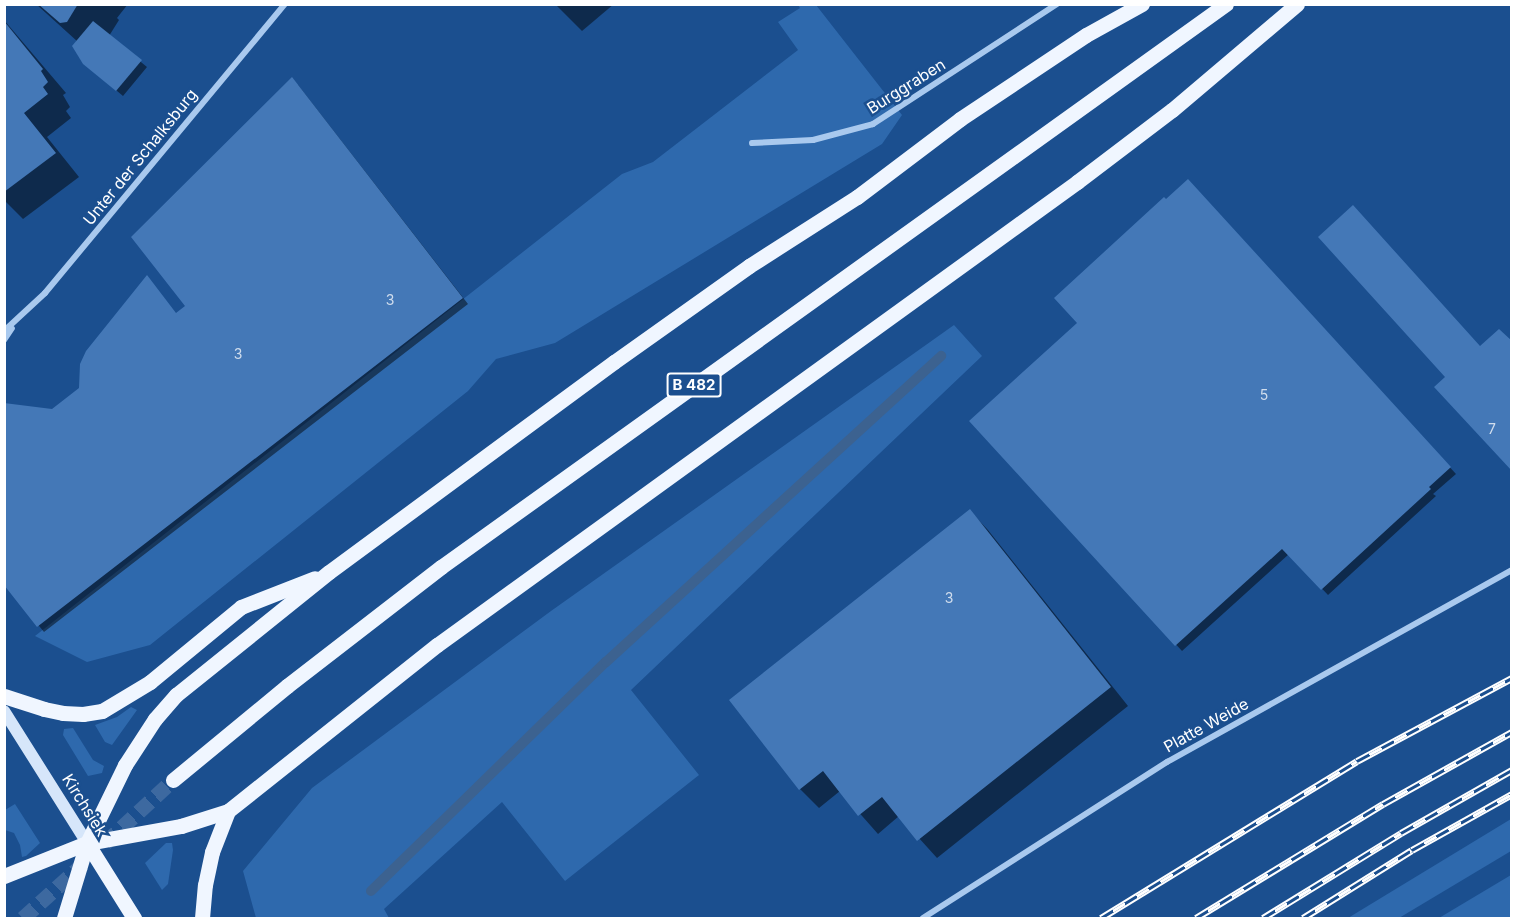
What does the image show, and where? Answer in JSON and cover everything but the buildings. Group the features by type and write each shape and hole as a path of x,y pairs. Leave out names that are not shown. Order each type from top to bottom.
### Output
{"main road":[{"path":"64,918 87,843 125,765 154,719 176,695 329,572 623,355 749,266 857,197 960,119 1086,35 1142,4"},
{"name":"B 482","path":"173,780 287,686 441,567 1226,4"},
{"path":"4,876 87,843 181,826 228,811 437,645 1086,175 1172,110 1298,4"},
{"path":"4,696 44,710 63,713 102,711 150,682 241,607 329,572"},
{"name":"Kirchsiek","path":"4,711 134,918"},
{"path":"202,918 205,885 212,852 228,811"}],"street":[{"name":"Unter der Schalksburg","path":"4,331 45,293 285,4"},
{"name":"Burggraben","path":"752,143 813,140 873,124 1057,4"},
{"name":"Unter der Schalksburg","path":"4,340 14,324"},
{"name":"Platte Weide","path":"923,918 1167,762 1512,570"}],"shaded area":[{"path":"798,5 816,5 902,115 882,144 555,343 496,359 468,391 150,645 87,662 35,636 622,174 653,162 798,50 778,22 800,8"},
{"path":"954,325 982,356 631,690 699,775 565,881 502,802 384,909 389,918 256,918 243,871 312,788 551,611"},
{"path":"131,707 137,710 112,745 105,742 95,725 117,717"},
{"path":"73,728 93,760 104,766 102,773 88,776 63,735 64,729"},
{"path":"15,804 40,843 22,857 20,845 14,833 5,830 5,810"},
{"path":"1511,819 1511,851 1399,918 1348,918"},
{"path":"166,843 172,843 173,850 168,884 162,890 145,863"},
{"path":"1511,875 1511,918 1439,918"}],"waterway":[{"path":"371,891 606,662 941,356"}],"tunnel":[{"path":"105,843 173,780"},
{"path":"23,918 83,864"}],"railway":[{"path":"1101,918 1357,761 1512,678"},
{"path":"1196,918 1383,804 1512,732"},
{"path":"1263,918 1401,833 1512,770"},
{"path":"1303,918 1412,850 1512,794"}]}
